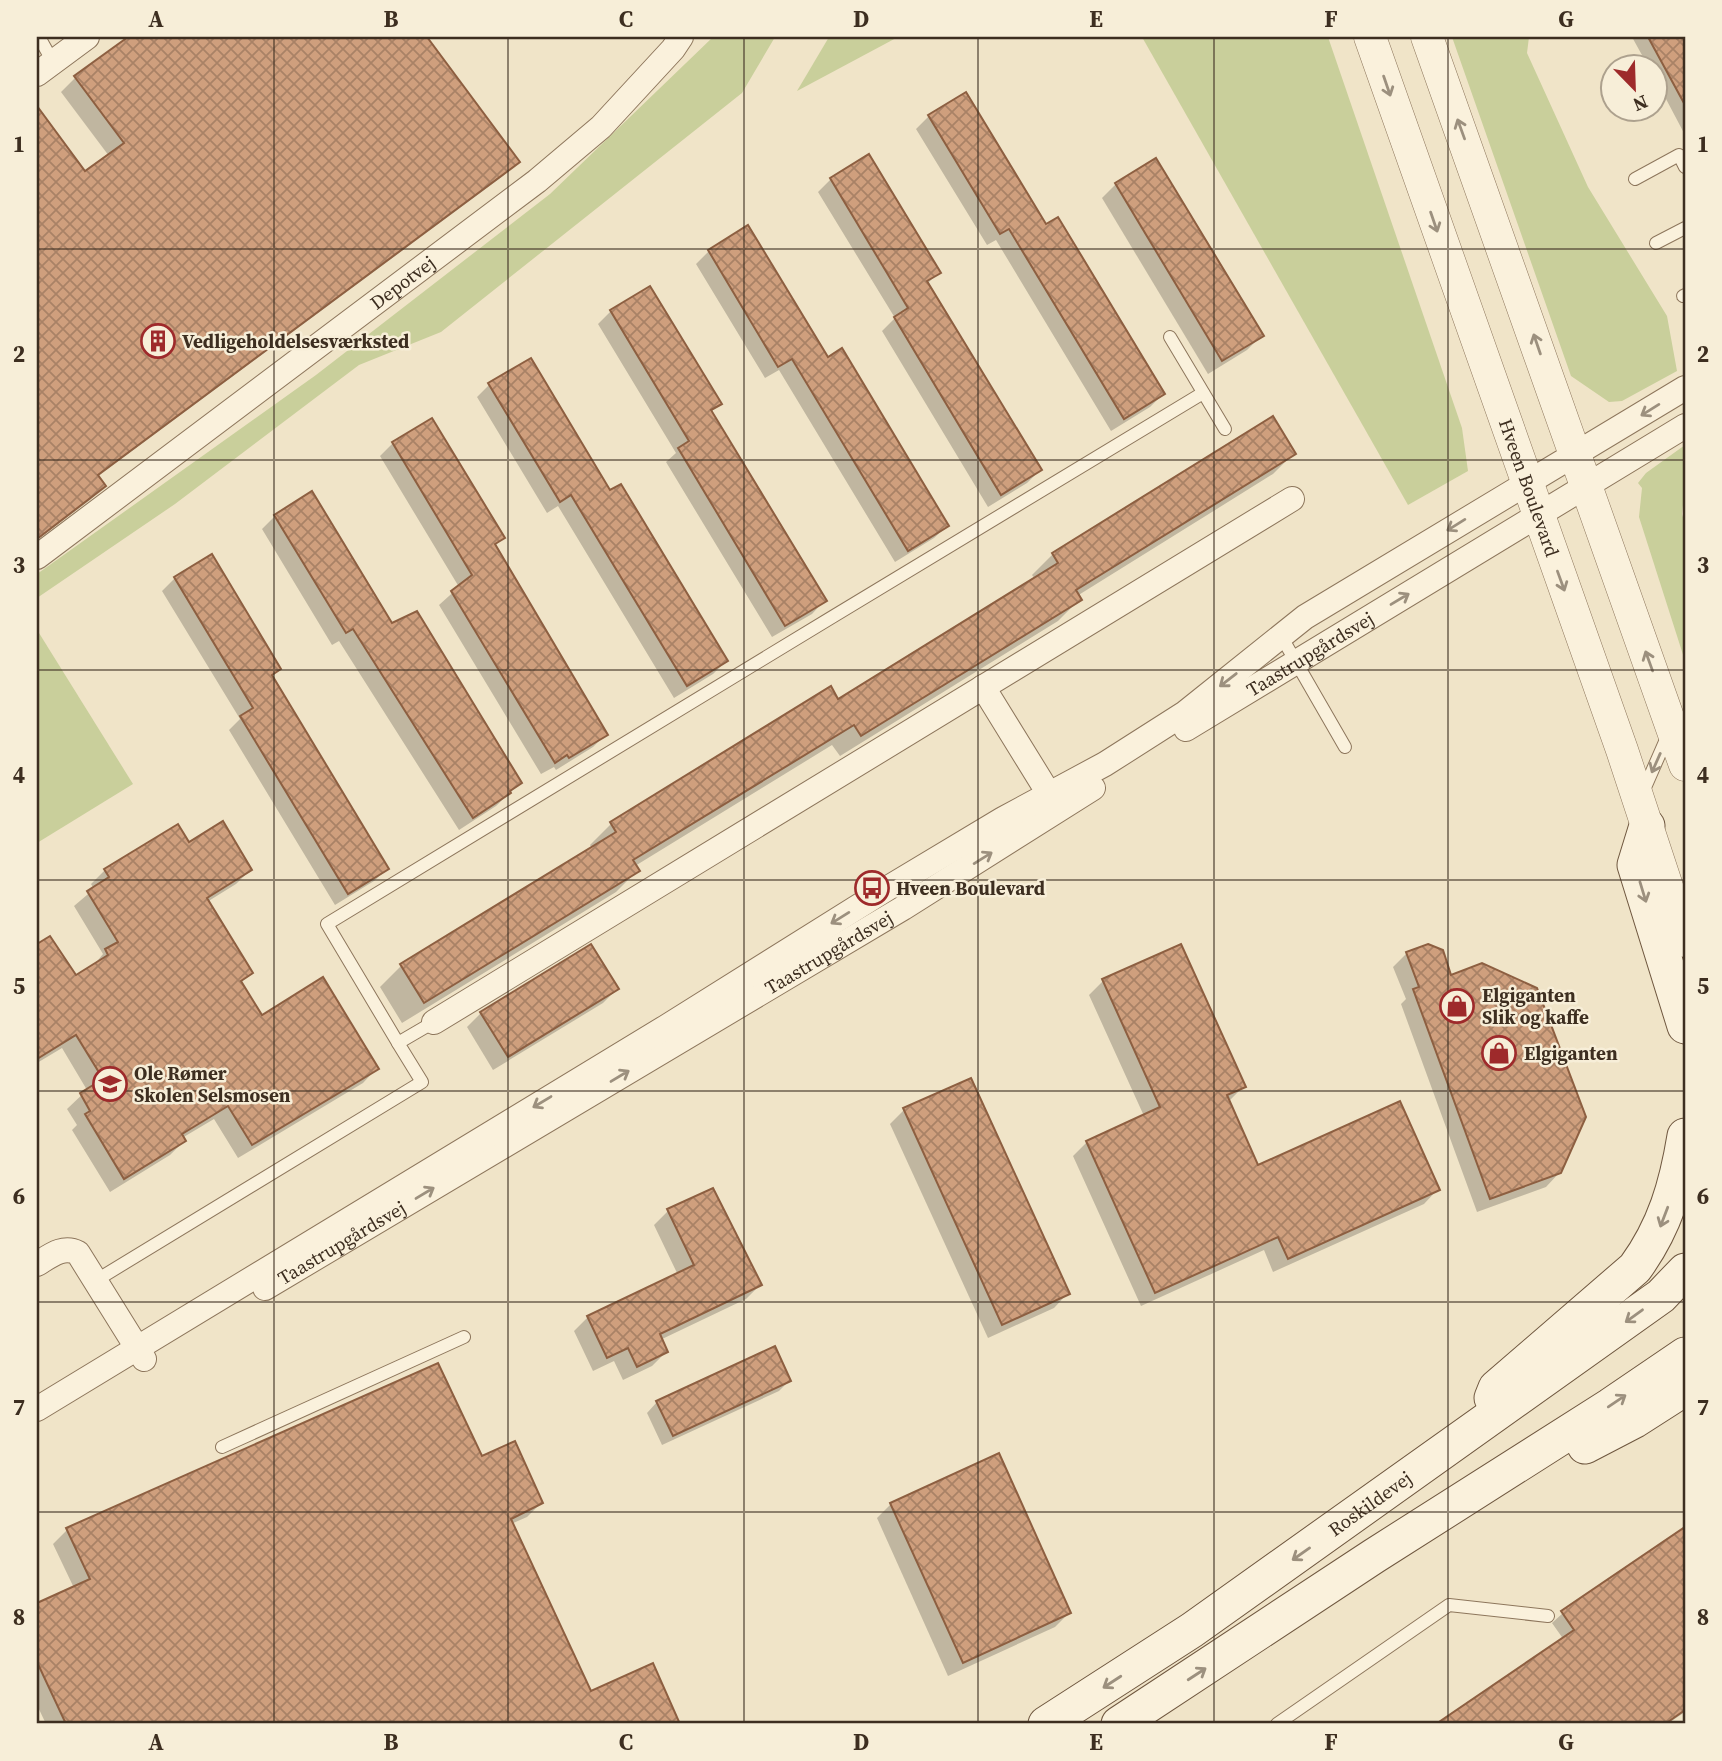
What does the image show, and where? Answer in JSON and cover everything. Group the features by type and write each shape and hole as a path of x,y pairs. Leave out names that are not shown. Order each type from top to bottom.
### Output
{"main road":[{"path":"1643,814 1635,865 1685,1026"},
{"path":"1476,1429 1496,1388 1635,1268 1652,1244 1666,1215 1685,1136"},
{"name":"Roskildevej","path":"1046,1724 1192,1630 1661,1296 1685,1272"},
{"path":"1119,1724 1685,1355"},
{"path":"1374,1556 1634,1420 1685,1388"}],"street":[{"path":"45,68 87,37"},
{"name":"Depotvej","path":"37,557 537,181 601,127 681,37"},
{"name":"Hveen Boulevard","path":"1370,37 1643,814 1685,941"},
{"path":"1427,37 1575,454 1679,723 1685,765"},
{"name":"Taastrupgårdsvej","path":"37,1427 141,1354 199,1309 654,1034 888,888 1105,764 1185,713 1305,617 1685,388"},
{"name":"Taastrupgårdsvej","path":"37,1409 141,1354 903,908 1139,759 1685,426"},
{"path":"434,1021 1292,499"},
{"path":"984,687 1049,794"},
{"path":"37,1264 56,1252 71,1249 78,1253 141,1354"}],"lane":[{"path":"39,37 45,68"},
{"path":"1635,179 1679,155 1685,167"},
{"path":"1656,243 1685,228"},
{"path":"1170,337 1225,429"},
{"path":"95,1281 422,1082 327,924 1203,393"},
{"path":"1281,636 1345,747"},
{"path":"1643,814 1679,723"},
{"path":"398,1043 434,1021"},
{"path":"222,1447 464,1337"},
{"path":"1277,1724 1449,1605 1548,1616"}],"green space":[{"path":"713,37 775,37 742,93 441,332 359,365 175,504 37,598 37,574 316,375 550,194"},
{"path":"829,37 898,37 797,91"},
{"path":"1142,37 1328,37 1462,428 1468,471 1408,505"},
{"path":"1452,37 1529,37 1527,53 1588,187 1667,316 1677,371 1622,401 1609,402 1571,376"},
{"path":"1685,445 1682,514 1685,524 1685,661 1639,517 1642,488 1638,483 1646,473"},
{"path":"39,633 133,784 37,843 37,635"}],"building":[{"name":"Vedligeholdelsesværksted","path":"128,37 427,37 520,162 98,475 106,486 37,539 37,106 85,171 124,143 74,76"},
{"path":"1648,37 1685,37 1685,105 1670,77 1670,52 1656,52"},
{"path":"966,92 1046,224 1058,217 1165,394 1124,419 1009,229 1000,234 928,115"},
{"path":"869,154 941,273 927,281 1042,470 1001,495 894,317 908,308 830,178"},
{"path":"1156,158 1264,336 1222,361 1115,183"},
{"path":"748,225 828,357 842,348 949,526 908,551 792,359 778,367 708,250"},
{"path":"650,286 722,404 711,410 827,601 785,626 678,448 689,441 610,310"},
{"path":"531,358 610,490 621,484 728,661 687,686 571,495 560,502 488,383"},
{"path":"1273,416 1296,454 1076,590 1082,600 861,736 854,725 633,860 640,871 424,1003 400,964 616,832 610,822 831,686 838,699 1058,563 1052,553"},
{"path":"432,418 505,538 495,544 608,735 569,758 567,755 555,763 451,591 472,575 392,442"},
{"path":"312,491 392,623 417,611 522,783 473,818 353,629 346,633 274,515"},
{"path":"212,554 281,669 272,675 389,869 348,894 240,716 253,708 174,577"},
{"path":"223,821 252,870 207,898 253,973 241,981 262,1015 323,977 379,1069 252,1145 228,1106 182,1134 186,1141 124,1179 85,1114 90,1111 80,1093 103,1079 76,1035 37,1059 37,944 50,936 76,975 108,955 105,949 118,942 87,891 109,877 104,869 178,824 189,842"},
{"path":"591,944 619,989 508,1057 480,1012"},
{"path":"1181,944 1246,1087 1227,1095 1258,1165 1400,1101 1440,1190 1288,1259 1278,1237 1155,1293 1086,1141 1160,1107 1102,979"},
{"name":"Elgiganten","path":"1428,944 1443,950 1451,975 1482,963 1537,988 1586,1117 1561,1173 1490,1199 1413,989 1419,987 1406,952"},
{"path":"971,1078 1070,1294 1002,1325 903,1108"},
{"path":"713,1188 762,1285 660,1334 668,1352 637,1367 628,1348 607,1358 587,1316 694,1265 667,1209"},
{"path":"775,1346 791,1381 673,1436 656,1401"},
{"path":"438,1363 482,1456 515,1441 543,1503 511,1519 591,1691 653,1663 680,1724 66,1724 37,1662 37,1603 90,1579 66,1528"},
{"path":"999,1453 1071,1613 963,1663 890,1503"},
{"path":"1685,1527 1685,1710 1665,1724 1436,1724 1574,1630 1561,1611"}],"place":[{"name":"Vedligeholdelsesværksted","path":"158,341"},
{"name":"Hveen Boulevard","path":"872,888"},
{"name":"Elgiganten Slik og kaffe","path":"1457,1006"},
{"name":"Elgiganten","path":"1499,1053"},
{"name":"Ole Rømer Skolen Selsmosen","path":"110,1084"}]}
